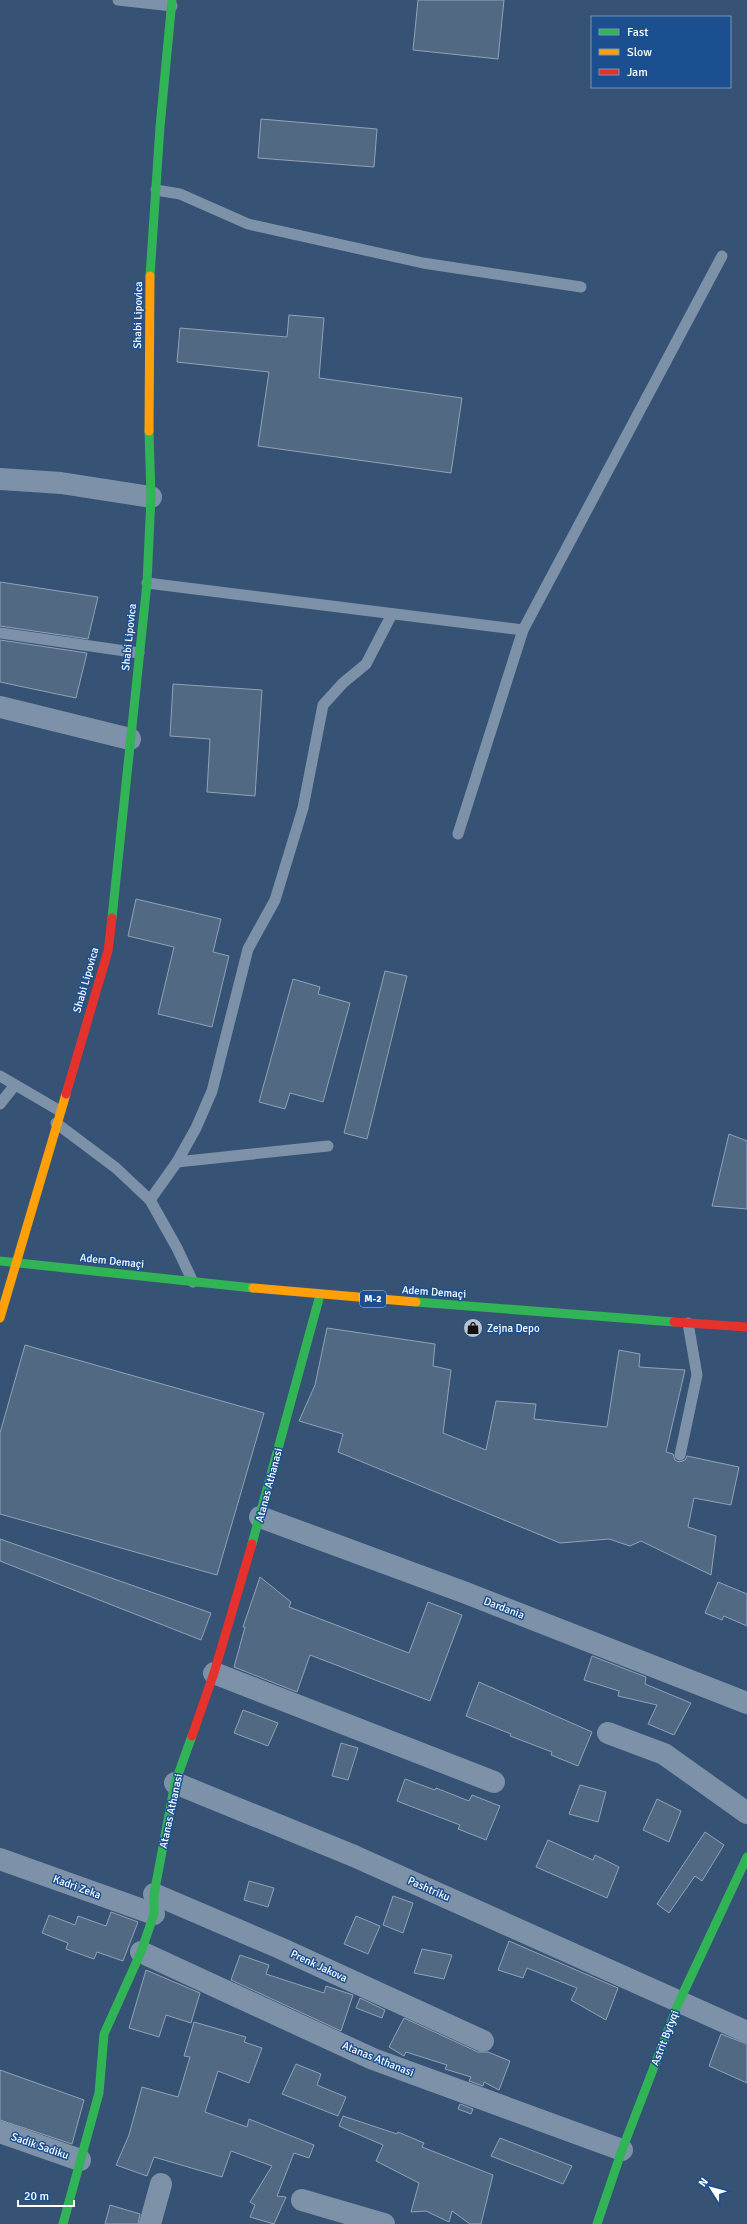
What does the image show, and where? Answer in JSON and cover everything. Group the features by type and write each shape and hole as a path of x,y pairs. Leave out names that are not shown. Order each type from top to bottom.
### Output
{"street":[{"name":"Shabi Lipovica","path":"17,1263 56,1123 108,951 147,583 151,497 148,413 150,275 172,3"},
{"path":"0,479 61,483 151,497"},
{"path":"0,708 130,739"},
{"name":"Adem Demaçi","path":"0,1261 320,1295 747,1327"},
{"path":"0,1318 17,1263"},
{"name":"Atanas Athanasi","path":"62,2224 99,2093 104,2034 141,1952 154,1904 175,1783 214,1673 260,1517 320,1295"},
{"name":"Dardania","path":"260,1517 466,1593 747,1703"},
{"path":"214,1673 494,1782"},
{"path":"608,1733 664,1754 747,1813"},
{"name":"Pashtriku","path":"175,1783 354,1856 747,2032"},
{"name":"Astrit Bytyqi","path":"597,2224 622,2150 679,2002 747,1857"},
{"name":"Kadri Zeka","path":"0,1859 154,1904"},
{"name":"Prenk Jakova","path":"154,1904 280,1948 483,2041"},
{"name":"Atanas Athanasi","path":"141,1952 373,2059 622,2150"},
{"name":"Sadik Sadiku","path":"0,2132 80,2160"},
{"path":"150,2224 161,2184"},
{"path":"302,2200 384,2224"}],"lane":[{"path":"118,0 172,3"},
{"path":"156,190 180,194 248,224 423,263 581,287"},
{"path":"458,834 523,630 722,256"},
{"path":"147,583 523,630"},
{"path":"150,1200 177,1162 196,1128 212,1091 248,949 275,900 303,808 323,705 343,683 366,664 392,614"},
{"path":"0,633 139,653"},
{"path":"0,1076 60,1111"},
{"path":"0,1104 15,1085"},
{"path":"56,1123 116,1168 150,1200 177,1248 193,1282"},
{"path":"177,1162 328,1146"},
{"path":"680,1455 697,1375 688,1323"}],"building":[{"path":"418,0 504,0 498,59 413,50"},
{"path":"261,119 377,129 374,167 258,158"},
{"path":"289,315 324,318 319,378 462,398 451,473 258,446 269,372 177,362 180,328 287,337"},
{"path":"0,582 98,597 88,639 0,626"},
{"path":"0,640 87,653 76,698 0,682"},
{"path":"173,684 262,690 255,796 207,792 210,739 170,736"},
{"path":"136,899 221,919 213,952 229,956 212,1027 158,1014 174,947 128,936"},
{"path":"385,971 407,976 367,1139 344,1133"},
{"path":"293,979 320,987 318,994 350,1003 323,1102 290,1093 285,1109 259,1102"},
{"path":"729,1134 747,1141 747,1209 712,1206"},
{"path":"327,1328 435,1344 433,1366 451,1370 443,1433 486,1450 496,1401 536,1404 534,1419 607,1427 619,1350 640,1354 639,1367 685,1370 666,1452 673,1454 675,1460 679,1462 685,1460 687,1456 739,1467 731,1505 694,1498 688,1527 716,1536 711,1575 641,1541 630,1546 609,1539 560,1543 338,1452 343,1434 299,1421 315,1385"},
{"path":"25,1345 264,1413 217,1575 0,1514 0,1433"},
{"path":"0,1539 211,1613 201,1640 0,1561"},
{"path":"260,1577 291,1602 289,1607 409,1653 428,1602 462,1615 430,1701 310,1655 297,1692 234,1667 245,1627 243,1627"},
{"path":"718,1582 747,1594 747,1626 724,1616 722,1620 705,1613"},
{"path":"592,1656 646,1677 645,1684 691,1703 674,1735 648,1724 657,1705 618,1696 619,1691 584,1680"},
{"path":"479,1682 592,1732 578,1766 551,1755 552,1752 510,1736 511,1734 466,1716"},
{"path":"243,1710 278,1723 268,1746 234,1733"},
{"path":"341,1743 358,1748 348,1780 332,1776"},
{"path":"405,1779 435,1790 436,1788 469,1801 472,1795 500,1806 486,1840 458,1829 460,1825 397,1801"},
{"path":"580,1785 606,1792 598,1822 569,1814"},
{"path":"657,1799 681,1811 669,1842 643,1830"},
{"path":"705,1832 724,1845 702,1881 695,1876 669,1913 657,1904"},
{"path":"548,1840 593,1860 595,1855 619,1867 607,1898 536,1867"},
{"path":"249,1881 274,1888 268,1907 244,1900"},
{"path":"393,1896 413,1903 403,1933 383,1925"},
{"path":"111,1912 138,1922 123,1961 97,1952 94,1959 66,1949 68,1943 42,1933 49,1915 75,1925 78,1916 106,1926"},
{"path":"356,1916 380,1926 368,1954 344,1944"},
{"path":"509,1941 618,1988 606,2020 571,2000 577,1988 527,1968 523,1978 498,1970"},
{"path":"422,1949 452,1955 444,1979 414,1973"},
{"path":"240,1955 269,1965 266,1974 324,1993 326,1986 353,1995 341,2031 231,1980"},
{"path":"146,1970 200,1993 191,2023 166,2015 159,2037 129,2028"},
{"path":"360,1998 385,2010 382,2018 356,2008"},
{"path":"404,2018 478,2052 488,2052 510,2061 499,2090 484,2082 483,2086 469,2081 471,2077 445,2069 447,2065 406,2052 404,2056 389,2047"},
{"path":"194,2022 246,2037 244,2042 262,2048 249,2083 218,2071 205,2112 247,2127 249,2119 314,2145 309,2158 294,2153 277,2196 286,2197 274,2224 250,2217 255,2205 250,2202 272,2166 231,2151 222,2177 154,2157 147,2176 116,2165 129,2135 142,2087 178,2097 190,2057 184,2056"},
{"path":"721,2034 747,2044 747,2083 709,2066"},
{"path":"296,2064 321,2074 317,2085 346,2097 338,2116 282,2094"},
{"path":"0,2070 84,2100 72,2144 0,2120"},
{"path":"460,2104 473,2109 471,2114 458,2109"},
{"path":"343,2116 397,2134 398,2132 424,2143 422,2147 493,2175 481,2224 470,2224 452,2211 449,2222 426,2211 411,2212 419,2183 376,2161 383,2145 339,2126"},
{"path":"500,2138 572,2166 563,2184 491,2156"},
{"path":"110,2205 140,2214 138,2224 105,2224"}],"traffic: fast":[{"path":"150,276 160,127 172,0"},
{"path":"112,918 147,583 151,497 149,431"},
{"path":"0,1261 253,1288"},
{"path":"252,1544 320,1295"},
{"path":"416,1302 674,1322"},
{"path":"63,2224 99,2093 104,2034 141,1952 154,1914 154,1894 175,1783 192,1736"},
{"path":"597,2224 622,2150 679,2002 747,1857"}],"traffic: slow":[{"path":"149,431 150,276"},
{"path":"0,1318 66,1094"},
{"path":"253,1288 416,1302"}],"traffic: jam":[{"path":"66,1094 108,951 112,918"},
{"path":"674,1322 747,1327"},
{"path":"192,1736 214,1673 252,1544"}],"place":[{"name":"Zejna Depo","path":"473,1328"}]}
